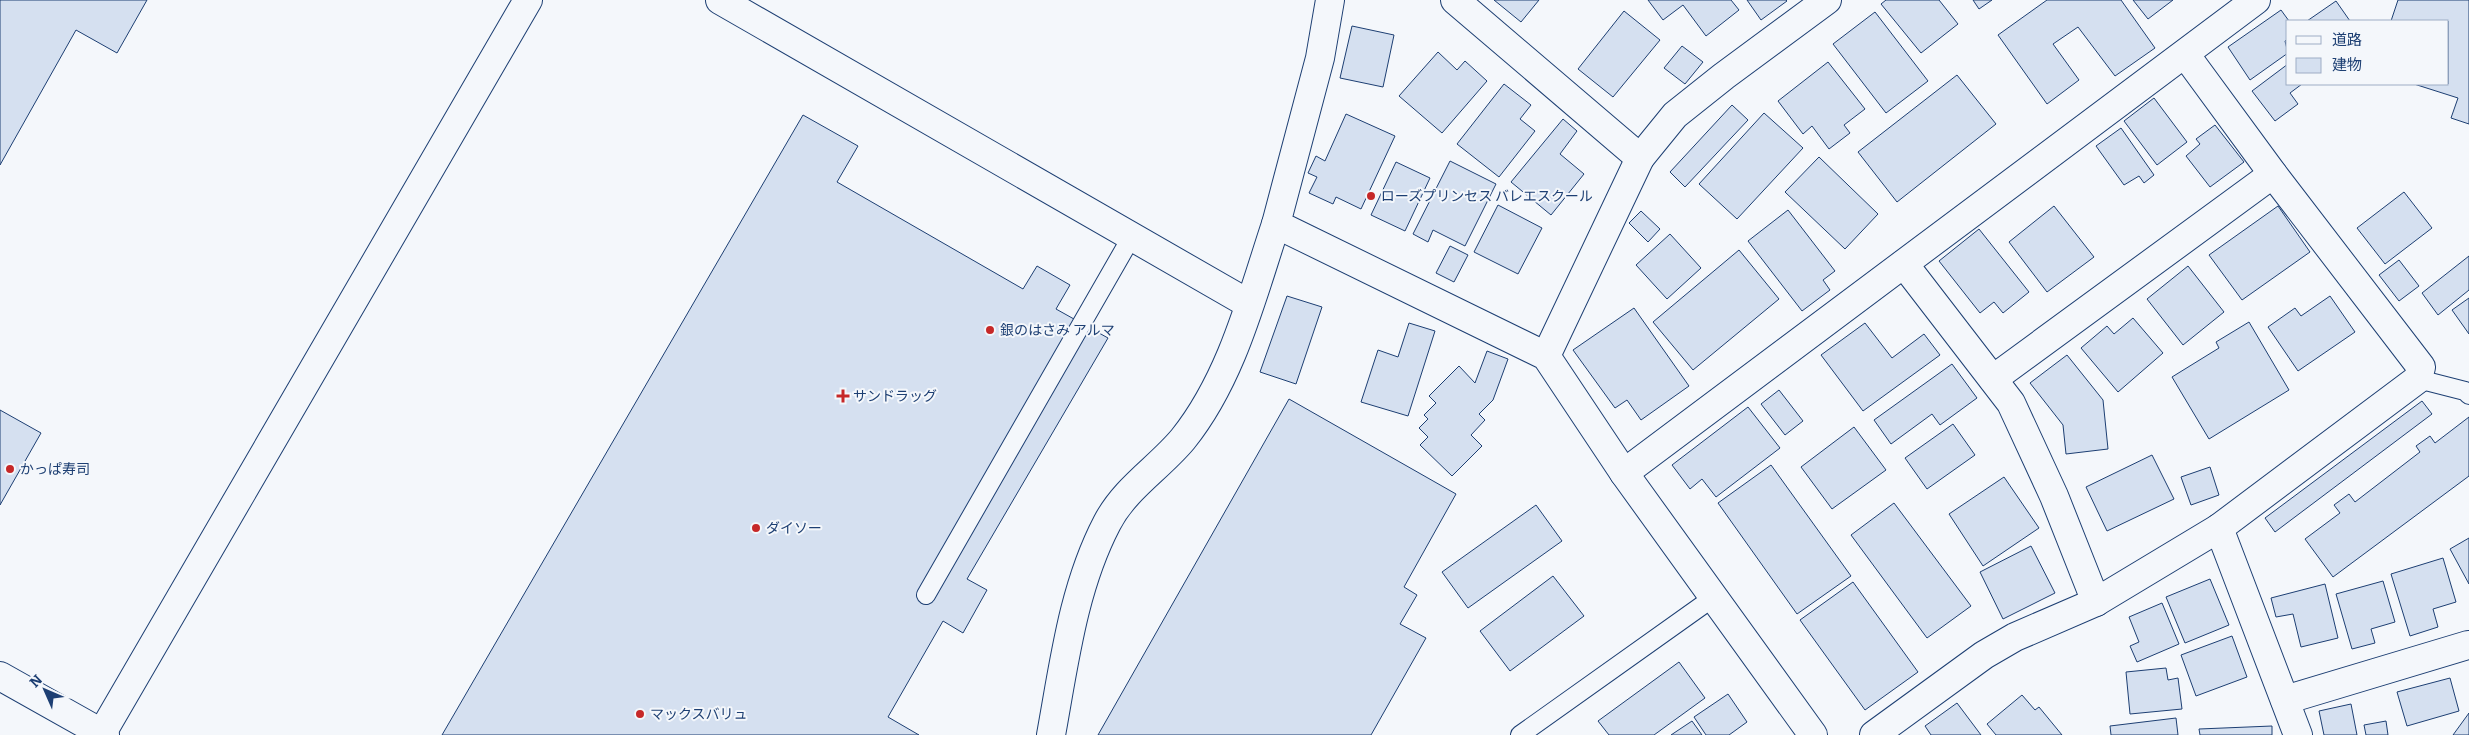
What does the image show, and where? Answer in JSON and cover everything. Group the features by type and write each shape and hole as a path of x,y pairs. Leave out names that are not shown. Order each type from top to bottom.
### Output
{"main road":[{"path":"0,676 104,734 528,0"},
{"path":"720,0 1250,304"},
{"path":"1051,735 1071,622 1091,562 1107,522 1129,492 1182,439 1204,408 1224,371 1250,304 1276,224 1320,58 1330,0"},
{"path":"1455,0 1640,158"},
{"path":"1546,356 1640,158 1675,115 1724,76 1827,0"},
{"path":"1624,473 2256,0"},
{"path":"1874,735 1984,655 2015,637 2096,602 2219,528 2418,379 2420,366 2273,174 2185,54"},
{"path":"1993,379 2273,174"},
{"path":"1276,224 1546,356 1624,473 1813,735"},
{"path":"1904,264 2011,403 2024,427 2054,496 2096,602"},
{"path":"2219,528 2298,735"},
{"path":"2285,700 2468,645"}],"lane":[{"path":"926,595 1132,236"},
{"path":"2418,379 2465,390 2469,395"},
{"path":"1520,735 1714,597"}],"building":[{"path":"0,0 147,0 117,53 76,30 0,165"},
{"path":"1494,0 1539,0 1521,22"},
{"path":"1648,0 1731,0 1739,10 1706,36 1683,5 1663,20"},
{"path":"1747,0 1786,0 1787,1 1761,20"},
{"path":"1886,0 1939,0 1958,24 1921,53 1881,4"},
{"path":"1973,0 1992,0 1979,9"},
{"path":"2047,0 2121,0 2155,48 2115,76 2078,27 2053,44 2079,80 2047,104 1998,35"},
{"path":"2133,0 2173,0 2148,19"},
{"path":"2398,0 2469,0 2469,124 2451,118 2458,98 2417,85 2449,85 2449,20 2391,20"},
{"path":"2336,1 2349,20 2308,20"},
{"path":"2281,10 2288,20 2286,20 2286,54 2250,80 2228,47"},
{"path":"1624,11 1660,40 1613,97 1578,69"},
{"path":"1875,12 1928,81 1886,113 1833,44"},
{"path":"1352,26 1394,35 1383,87 1340,78"},
{"path":"1682,46 1703,62 1685,84 1664,68"},
{"path":"1438,52 1457,70 1465,61 1487,81 1442,133 1399,96"},
{"path":"1828,62 1865,109 1844,125 1850,133 1829,149 1812,126 1803,134 1778,101"},
{"path":"2286,66 2286,85 2301,85 2290,93 2298,104 2275,121 2252,91"},
{"path":"1957,75 1996,124 1897,202 1858,152"},
{"path":"1504,84 1531,105 1520,119 1535,131 1499,177 1457,144"},
{"path":"2154,98 2187,142 2157,165 2124,121"},
{"path":"1732,105 1748,120 1685,187 1670,172"},
{"path":"1764,113 1803,148 1737,219 1699,184"},
{"path":"1346,114 1395,136 1361,209 1336,197 1333,204 1309,193 1317,177 1308,173 1316,156 1325,161"},
{"path":"803,115 858,146 837,182 1023,289 1037,266 1070,285 1056,309 1108,338 967,579 987,590 963,633 943,621 888,717 919,735 442,735"},
{"path":"1563,119 1577,131 1560,154 1584,174 1551,215 1511,182"},
{"path":"2215,125 2244,162 2210,187 2186,156 2200,144 2196,139"},
{"path":"2121,128 2154,175 2144,183 2139,176 2124,185 2096,146"},
{"path":"1819,157 1878,214 1845,249 1785,192"},
{"path":"1450,161 1496,184 1465,246 1433,230 1428,242 1413,234"},
{"path":"1396,162 1430,178 1405,231 1371,215"},
{"path":"2404,192 2432,228 2385,264 2357,228"},
{"path":"1498,205 1542,228 1518,274 1474,252"},
{"path":"2054,206 2094,257 2047,292 2009,242"},
{"path":"2278,206 2310,252 2242,300 2209,255"},
{"path":"1788,210 1835,271 1823,280 1830,290 1802,311 1748,241"},
{"path":"1641,211 1660,229 1648,242 1629,223"},
{"path":"1979,229 2029,292 2003,313 1994,302 1980,313 1939,261"},
{"path":"1670,234 1701,268 1667,299 1636,265"},
{"path":"1450,246 1468,255 1454,282 1436,273"},
{"path":"1739,250 1779,299 1693,370 1653,322"},
{"path":"2469,256 2469,290 2438,315 2422,293"},
{"path":"2399,260 2419,286 2399,301 2379,275"},
{"path":"2188,266 2224,312 2183,345 2147,299"},
{"path":"1287,296 1322,307 1296,384 1260,372"},
{"path":"2330,296 2355,332 2298,371 2268,327 2295,308 2301,316"},
{"path":"2469,298 2469,334 2452,310"},
{"path":"1634,308 1689,386 1641,420 1627,400 1615,408 1573,350"},
{"path":"2133,318 2163,353 2118,392 2081,348 2107,326 2114,334"},
{"path":"2249,322 2289,390 2209,439 2172,377 2219,348 2216,342"},
{"path":"1409,323 1435,331 1408,416 1361,402 1378,350 1398,357"},
{"path":"1865,323 1892,358 1924,334 1940,355 1863,411 1821,355"},
{"path":"1487,351 1508,359 1493,400 1479,414 1485,420 1471,435 1482,446 1452,476 1420,445 1428,437 1419,428 1428,419 1424,415 1436,403 1429,396 1459,366 1475,383"},
{"path":"2067,355 2103,400 2108,449 2066,454 2063,425 2030,383"},
{"path":"1952,364 1977,398 1940,425 1932,414 1891,444 1874,420"},
{"path":"1779,390 1803,421 1785,435 1761,404"},
{"path":"1289,399 1456,494 1404,587 1417,595 1400,624 1426,638 1371,735 1098,735"},
{"path":"2422,401 2432,414 2275,532 2265,518"},
{"path":"1748,407 1780,448 1716,497 1702,479 1690,489 1672,465"},
{"name":"かっぱ寿司","path":"0,410 41,433 0,505"},
{"path":"2469,417 2469,476 2333,577 2305,539 2340,513 2334,505 2349,494 2355,502 2420,452 2416,446 2430,436 2435,443"},
{"path":"1953,424 1975,455 1927,489 1905,458"},
{"path":"1854,427 1886,470 1832,509 1801,467"},
{"path":"2152,455 2174,499 2107,531 2086,487"},
{"path":"1771,465 1851,576 1797,614 1718,503"},
{"path":"2210,467 2219,495 2191,505 2181,477"},
{"path":"2004,477 2039,528 1983,566 1949,514"},
{"path":"1894,503 1971,606 1927,638 1851,535"},
{"path":"1536,505 1562,541 1468,608 1442,572"},
{"path":"2469,538 2469,584 2450,549"},
{"path":"2031,546 2055,593 2003,619 1980,572"},
{"path":"2443,558 2456,602 2433,609 2438,627 2410,636 2391,574"},
{"path":"1553,576 1584,616 1510,671 1480,631"},
{"path":"2210,579 2229,625 2185,643 2166,597"},
{"path":"2383,581 2395,622 2371,629 2375,643 2352,649 2336,594"},
{"path":"1853,582 1918,672 1865,710 1800,620"},
{"path":"2325,584 2338,638 2301,647 2293,614 2276,617 2271,598"},
{"path":"2162,603 2179,644 2137,662 2130,646 2139,642 2129,617"},
{"path":"2232,636 2247,677 2196,696 2181,655"},
{"path":"1679,662 1705,698 1654,735 1609,735 1598,721"},
{"path":"2166,668 2168,680 2178,678 2182,709 2130,714 2126,672"},
{"path":"2450,678 2459,711 2407,726 2397,692"},
{"path":"1728,694 1747,722 1729,735 1706,735 1694,717"},
{"path":"2022,695 2035,710 2039,707 2062,735 1996,735 1987,724"},
{"path":"1957,703 1981,735 1931,735 1925,726"},
{"path":"2351,704 2357,735 2324,735 2319,711"},
{"path":"2469,713 2469,735 2453,735"},
{"path":"2176,718 2178,735 2111,735 2110,726"},
{"path":"1692,721 1702,735 1671,735"},
{"path":"2386,721 2388,735 2366,735 2364,725"},
{"path":"2272,726 2272,735 2200,735 2199,729"}],"place":[{"name":"ローズプリンセス バレエスクール","path":"1371,196"},
{"name":"銀のはさみ アルマ","path":"990,330"},
{"name":"サンドラッグ","path":"843,396"},
{"name":"かっぱ寿司","path":"10,469"},
{"name":"ダイソー","path":"756,528"},
{"name":"マックスバリュ","path":"640,714"}]}
